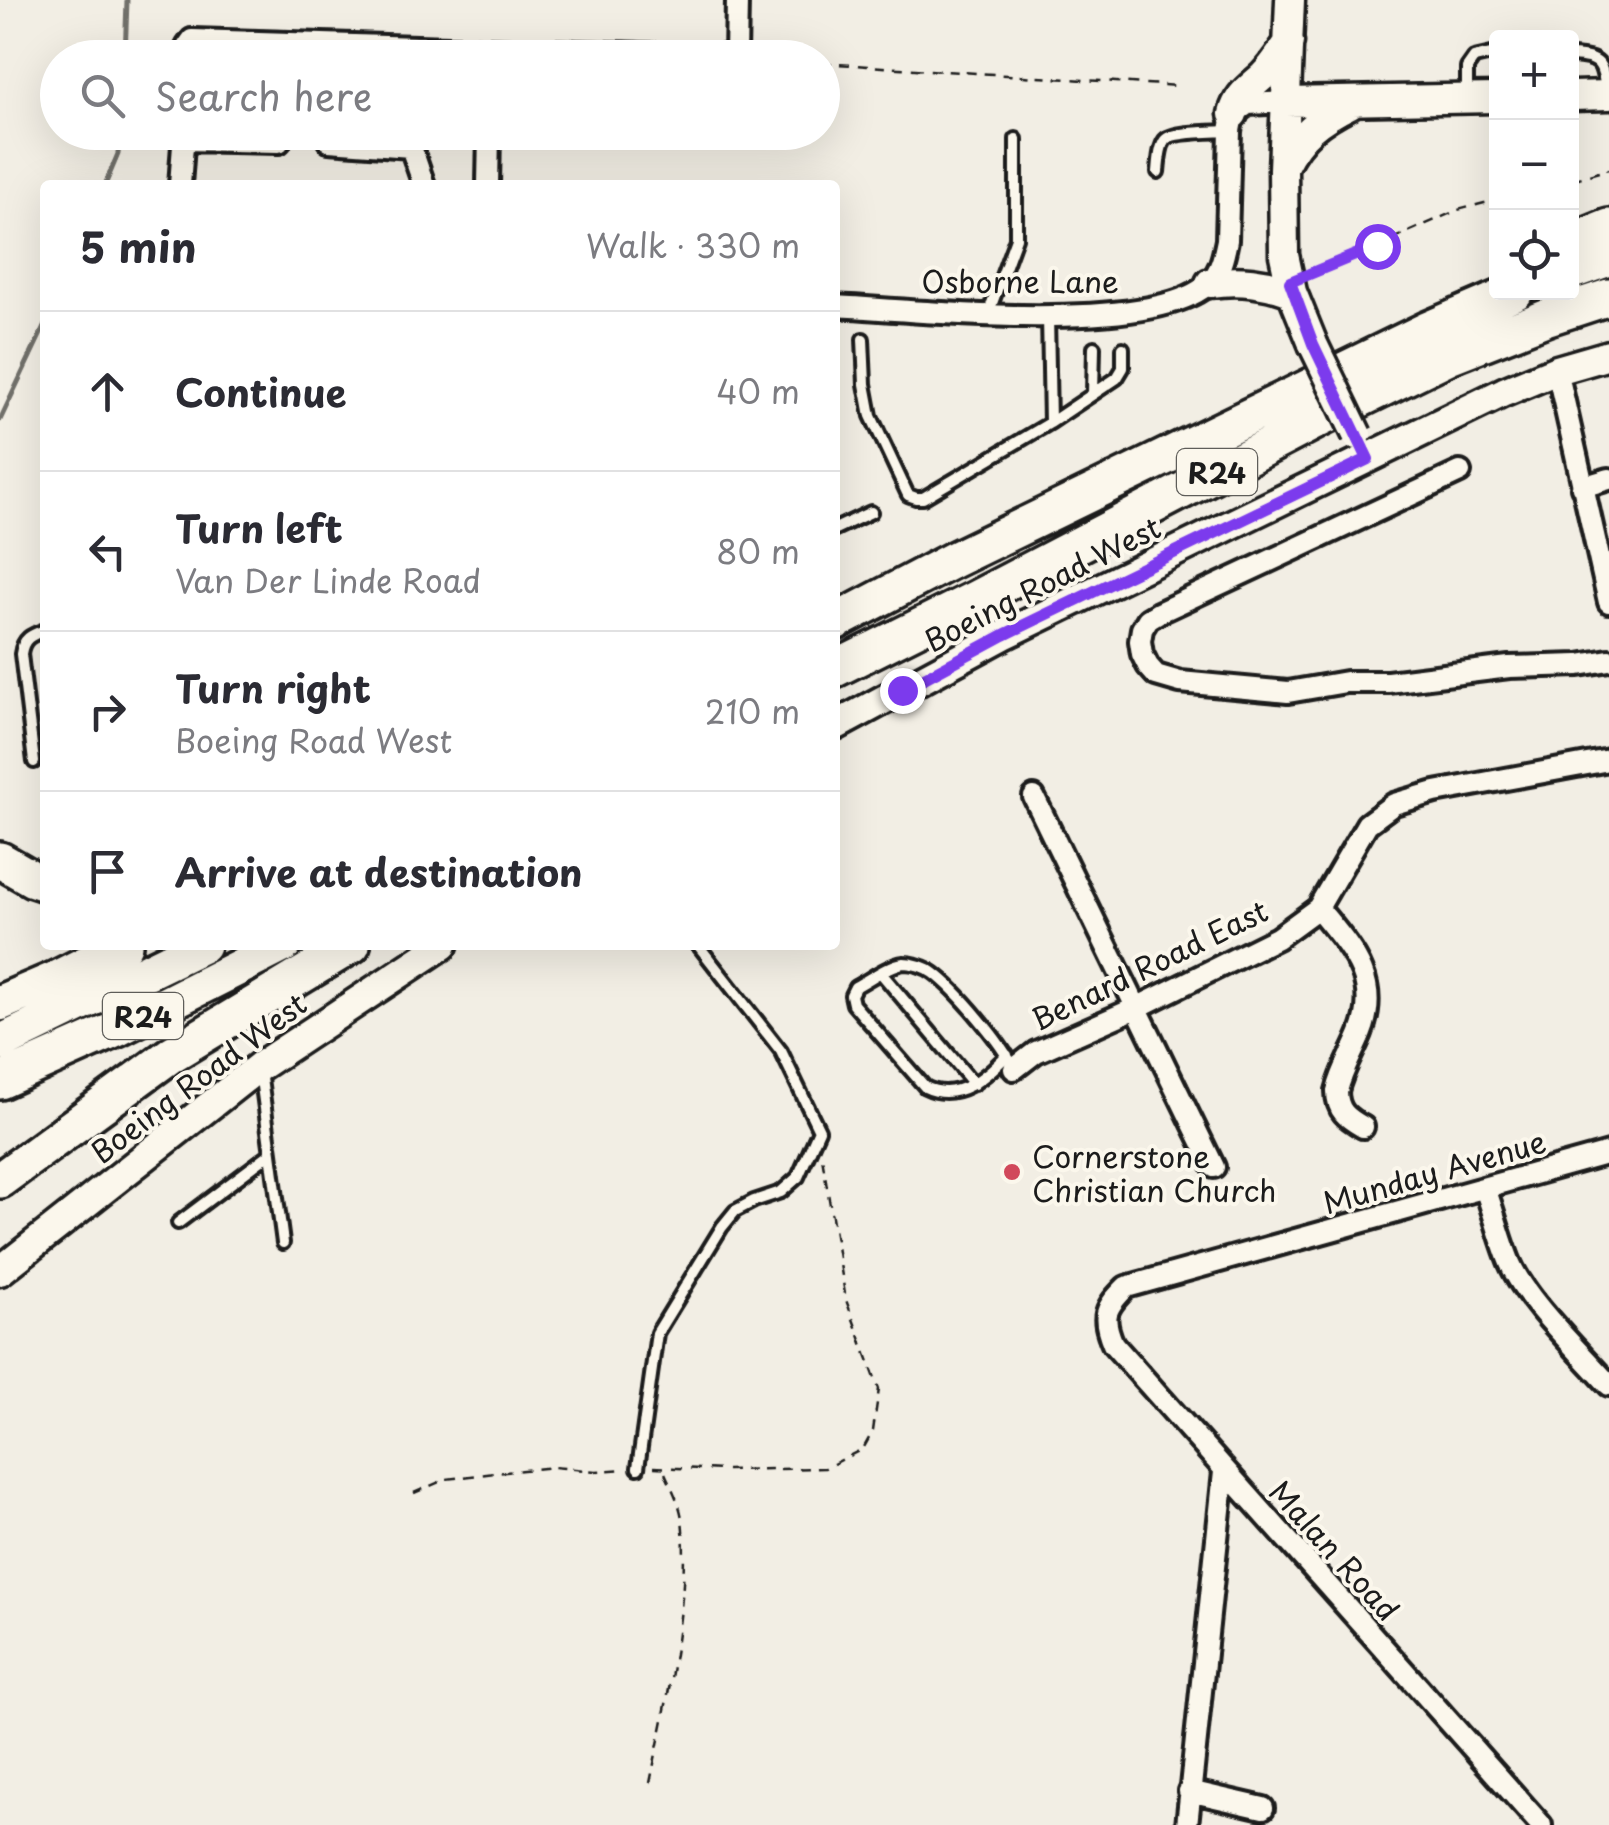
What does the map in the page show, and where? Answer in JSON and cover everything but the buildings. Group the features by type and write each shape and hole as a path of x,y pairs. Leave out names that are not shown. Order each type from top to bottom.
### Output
{"highway":[{"path":"1579,239 1609,226"},
{"path":"1579,269 1609,258"},
{"path":"1102,488 1257,396 1489,277"},
{"name":"R24","path":"840,667 1449,356 1609,297"},
{"name":"R24","path":"840,619 1429,328 1496,300"},
{"path":"1318,420 1474,362 1609,322"},
{"path":"840,603 954,560"},
{"path":"0,860 40,881"},
{"path":"0,1002 114,950"},
{"name":"R24","path":"0,1043 192,950"},
{"name":"R24","path":"0,1081 119,1028 273,950"},
{"path":"0,1180 172,1054 344,950"}],"main road":[{"path":"1290,0 1282,169 1284,255 1291,287 1313,344 1362,447"},
{"path":"1288,46 1304,75 1348,101"},
{"path":"1232,122 1237,101 1245,90 1263,76 1288,46"},
{"path":"1579,96 1608,95"},
{"path":"1286,102 1489,98"},
{"path":"1282,169 1293,146 1318,121 1348,101"},
{"path":"1210,283 1248,280 1291,287"},
{"name":"Boeing Road West","path":"840,723 1362,447 1557,370 1609,356"},
{"name":"Boeing Road West","path":"0,1271 260,1066 435,950"}],"street":[{"path":"736,40 737,0"},
{"path":"1210,283 1220,269 1227,240 1232,122 1248,104 1286,102"},
{"path":"180,180 183,150"},
{"path":"414,150 423,180"},
{"path":"488,180 489,150"},
{"name":"Osborne Lane","path":"840,306 1048,316 1123,313 1174,301 1210,283"},
{"path":"1557,370 1609,602"},
{"path":"1460,472 1148,619 1140,640 1148,666 1156,674 1180,682 1288,692 1346,682 1388,682 1509,666 1579,665 1609,660"},
{"path":"1582,487 1609,479"},
{"name":"Benard Road East","path":"1011,1062 1138,1007 1259,948 1318,908 1367,824 1394,804 1434,792 1609,760"},
{"path":"1034,797 1214,1167"},
{"path":"1318,908 1351,949 1368,988 1366,1017 1337,1091 1341,1112 1363,1127"},
{"name":"Munday Avenue","path":"1108,1305 1126,1288 1609,1153"},
{"path":"1486,1188 1510,1263 1518,1276 1609,1386"},
{"name":"Malan Road","path":"1108,1305 1106,1326 1113,1344 1541,1825"},
{"path":"1187,1825 1224,1472"},
{"path":"1189,1791 1262,1808"}],"lane":[{"path":"1468,98 1467,68 1474,58 1489,55"},
{"path":"1579,57 1597,60 1608,95"},
{"path":"1158,172 1167,138 1232,122"},
{"path":"988,314 1016,238 1016,139"},
{"path":"1048,316 1050,422"},
{"path":"863,339 870,416 908,495 916,498 923,498 1093,394 1121,373 1123,348"},
{"path":"1093,394 1094,347"},
{"path":"840,527 871,512"},
{"path":"34,762 21,654 29,636 40,632"},
{"path":"638,1468 652,1360 657,1333 666,1316 735,1212 781,1192 798,1177 819,1130 782,1051 702,950"},
{"path":"907,963 933,972 1011,1062 974,1084 943,1092 925,1087 853,1004 851,995 855,987 881,974 907,963"},
{"path":"881,974 974,1084"},
{"path":"260,1066 283,1244"},
{"path":"178,1223 271,1153"}],"path":[{"path":"840,64 1177,86"},
{"path":"1579,178 1609,170"},
{"path":"1291,287 1458,210 1489,202"},
{"path":"414,1494 446,1479 553,1467 825,1468 863,1448 873,1431 879,1389 846,1300 819,1130"},
{"path":"650,1783 668,1692 683,1569 682,1515 662,1466"}],"waterway":[{"path":"126,40 127,0"},
{"path":"107,180 118,150"},
{"path":"0,420 40,336"}],"place":[{"name":"Cornerstone Christian Church","path":"1012,1172"}],"route":[{"path":"902,690 1004,635 1368,459 1313,344 1290,282 1377,246"}]}
